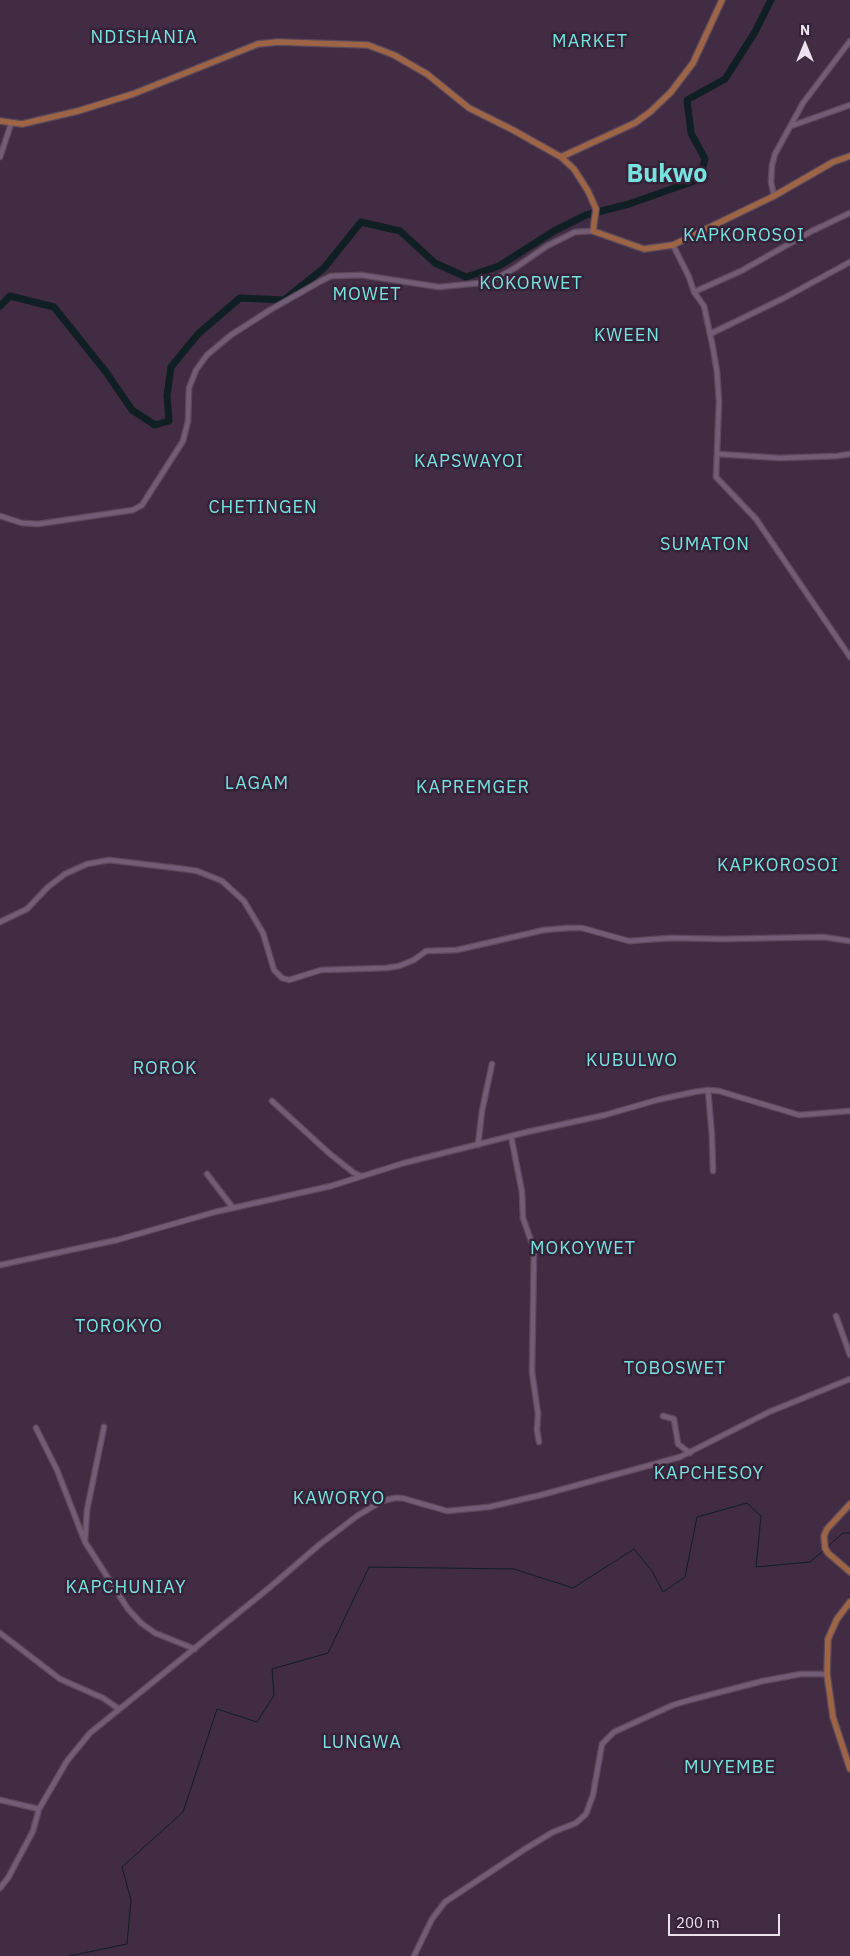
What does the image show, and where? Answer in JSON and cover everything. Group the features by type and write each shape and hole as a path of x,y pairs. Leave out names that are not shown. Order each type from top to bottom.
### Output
{"main road":[{"path":"561,157 635,123 671,92 693,63 722,0"},
{"path":"0,121 22,124 78,111 118,99 258,44 278,42 368,45 394,55 427,74 469,108 561,157 574,169 588,192 596,210 594,230 644,249 673,245 774,196 813,172 850,156"},
{"path":"850,1504 827,1529 824,1542 828,1553 850,1572"},
{"path":"850,1602 837,1619 828,1638 827,1674 833,1717 850,1769"}],"street":[{"path":"774,196 771,182 772,165 776,154 803,103 850,41"},
{"path":"792,126 850,105"},
{"path":"0,157 11,124"},
{"path":"694,292 741,272 812,231 850,213"},
{"path":"0,516 22,523 38,524 133,510 142,505 183,440 188,421 188,398 191,379 207,355 231,335 321,280 331,276 360,275 439,287 480,283 497,278 546,246 575,232 594,230"},
{"path":"673,245 694,292 704,306 718,372 719,389 715,472 718,481 756,519 778,553 814,601 850,657"},
{"path":"710,334 784,298 850,262"},
{"path":"717,454 780,458 850,454"},
{"path":"0,922 27,909 48,887 65,874 88,864 109,860 197,871 222,881 244,901 263,933 274,970 282,978 289,980 320,970 399,966 414,960 426,951 457,950 556,929 582,928 629,941 662,938 722,940 823,938 850,942"},
{"path":"478,1145 482,1111 492,1064"},
{"path":"708,1090 713,1171"},
{"path":"0,1265 117,1240 233,1208 331,1186 404,1163 512,1136 605,1116 658,1100 708,1090 734,1094 799,1116 850,1111"},
{"path":"272,1101 330,1154 354,1173 361,1176"},
{"path":"512,1136 522,1192 522,1211 534,1250 532,1372 538,1414 539,1442"},
{"path":"207,1174 233,1208"},
{"path":"836,1316 850,1355"},
{"path":"0,1888 8,1878 33,1831 39,1809 79,1744 119,1709 270,1588 319,1545 357,1516 382,1501 402,1498 447,1511 489,1506 541,1495 690,1453 720,1435 769,1412 850,1379"},
{"path":"663,1416 674,1419 678,1444 690,1453"},
{"path":"85,1542 87,1510 104,1427"},
{"path":"36,1428 57,1470 85,1542 128,1609 141,1623 155,1632 195,1649"},
{"path":"0,1634 60,1678 103,1698 119,1709"},
{"path":"414,1956 432,1919 445,1902 525,1849 553,1832 576,1822 586,1814 593,1795 602,1744 614,1732 673,1705 690,1700 763,1681 801,1674 827,1674"},
{"path":"0,1800 39,1809"}],"waterway":[{"path":"0,306 10,296 54,307 106,372 132,410 155,425 169,421 167,396 171,367 198,334 240,298 284,300 324,268 361,222 400,231 435,263 466,277 499,266 554,231 586,215 629,204 700,179 705,159 691,133 687,100 725,79 755,32 771,0"},
{"path":"69,1956 127,1944 131,1900 122,1867 183,1812 217,1709 257,1722 274,1695 272,1669 328,1653 369,1567 514,1569 573,1588 634,1549 652,1571 663,1592 685,1577 697,1517 747,1503 761,1516 756,1567 810,1562 824,1550"},
{"path":"827,1547 843,1533 850,1533"}],"district":[{"name":"NDISHANIA","path":"144,38"},
{"name":"MARKET","path":"590,42"},
{"name":"Bukwo","path":"667,175"},
{"name":"KAPKOROSOI","path":"744,236"},
{"name":"KOKORWET","path":"531,284"},
{"name":"MOWET","path":"367,295"},
{"name":"KWEEN","path":"627,336"},
{"name":"KAPSWAYOI","path":"469,462"},
{"name":"CHETINGEN","path":"263,508"},
{"name":"SUMATON","path":"705,545"},
{"name":"LAGAM","path":"257,784"},
{"name":"KAPREMGER","path":"473,788"},
{"name":"KAPKOROSOI","path":"778,866"},
{"name":"KUBULWO","path":"632,1061"},
{"name":"ROROK","path":"165,1069"},
{"name":"MOKOYWET","path":"583,1249"},
{"name":"TOROKYO","path":"119,1327"},
{"name":"TOBOSWET","path":"675,1369"},
{"name":"KAPCHESOY","path":"709,1474"},
{"name":"KAWORYO","path":"339,1499"},
{"name":"KAPCHUNIAY","path":"126,1588"},
{"name":"LUNGWA","path":"362,1743"},
{"name":"MUYEMBE","path":"730,1768"}]}
